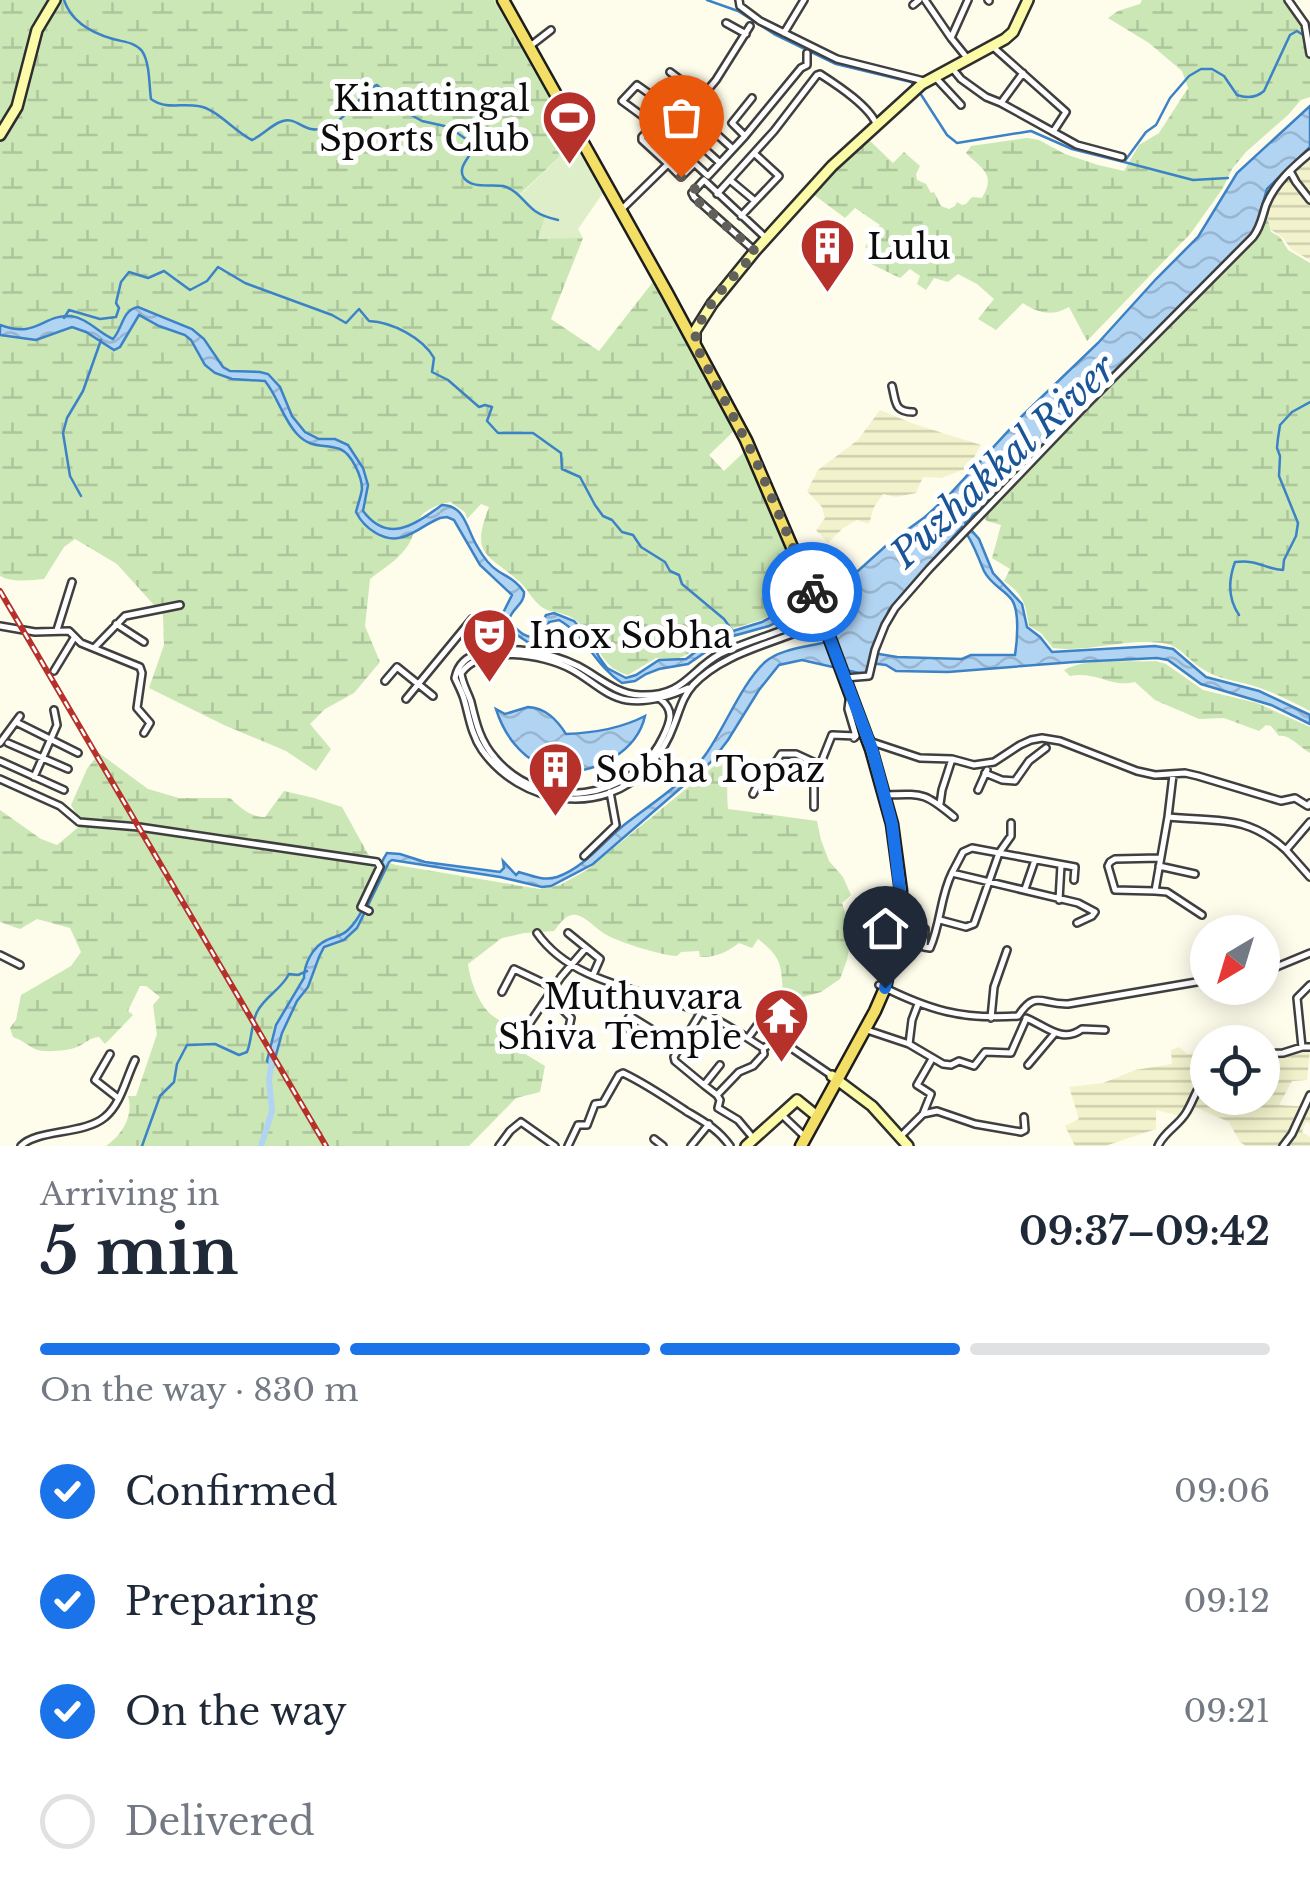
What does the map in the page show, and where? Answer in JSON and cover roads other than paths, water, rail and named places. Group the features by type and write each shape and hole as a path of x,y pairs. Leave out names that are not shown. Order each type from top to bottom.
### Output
{"main road":[{"path":"0,135 18,107 37,30 55,0"},
{"path":"682,321 695,320 712,304 832,166 909,95 1013,32 1028,0"},
{"path":"504,1 695,344 744,440 869,742 885,795 898,854 900,891 898,920 882,986 864,1030 813,1113 800,1142"},
{"path":"504,1 744,440"},
{"path":"695,344 695,331 712,304"},
{"path":"817,616 828,639"},
{"path":"800,1142 882,986 893,926 896,870 886,812 850,697"},
{"path":"834,1078 872,1106 905,1143"},
{"path":"750,1142 797,1100 813,1113"}],"street":[{"path":"739,0 740,6 760,21 809,49 928,81 961,106"},
{"path":"784,33 804,0"},
{"path":"1288,0 1306,24 1310,54"},
{"path":"951,38 966,1"},
{"path":"919,2 968,59"},
{"path":"726,23 746,34"},
{"path":"690,111 716,80 750,26"},
{"path":"529,46 551,30"},
{"path":"992,46 1066,112 1053,132"},
{"path":"809,49 808,68 868,110 876,126"},
{"path":"756,252 692,195 800,68 807,65"},
{"path":"952,68 986,98 1083,147 1122,157"},
{"path":"670,72 686,84 642,140 695,189"},
{"path":"1001,103 1024,72"},
{"path":"716,194 800,100 816,75"},
{"path":"720,163 668,111 638,85 634,86 622,102 695,163 716,194 767,239"},
{"path":"745,136 732,123 752,98"},
{"path":"678,99 733,149"},
{"path":"741,216 778,176 754,153"},
{"path":"842,676 869,676 885,625 895,608 966,529 1254,237 1276,184 1310,153"},
{"path":"681,177 695,163"},
{"path":"620,212 668,164"},
{"path":"1290,171 1310,200"},
{"path":"730,180 755,202"},
{"path":"892,386 899,408 913,412"},
{"path":"58,630 72,582"},
{"path":"94,648 125,616 180,605"},
{"path":"577,669 621,698 659,698 691,687 730,658 795,633 805,636 817,616"},
{"path":"677,691 659,745 637,771 599,790 568,794 536,788 502,766 482,741 455,678 458,668 474,654 546,654 629,693 677,691 722,653 792,626 797,619 817,616"},
{"path":"406,699 472,619"},
{"path":"116,624 144,642"},
{"path":"0,626 35,632 72,632 74,638 141,668 137,708 150,724 144,732"},
{"path":"54,671 74,638"},
{"path":"385,681 397,668 434,696"},
{"path":"468,702 471,726 482,750 512,780 534,792 560,799 591,798 633,780 653,763 691,687"},
{"path":"677,691 681,704"},
{"path":"814,807 814,787 832,735 855,737 848,709 850,697"},
{"path":"850,697 872,742 920,758 952,759 974,765 990,763 1020,745 1042,738 1155,776 1185,773 1281,801 1295,798 1309,805"},
{"path":"659,698 672,714"},
{"path":"34,777 57,725 54,710"},
{"path":"68,769 4,743 18,719 78,753"},
{"path":"985,773 1016,781 1029,761 1046,748"},
{"path":"753,794 781,754 796,754 820,765"},
{"path":"940,804 952,759"},
{"path":"0,761 64,790"},
{"path":"978,790 990,763"},
{"path":"1155,890 1172,775"},
{"path":"0,779 60,806 78,822 139,827 377,862 380,867 366,909"},
{"path":"584,856 616,826 610,792"},
{"path":"885,795 916,793 940,804 954,817"},
{"path":"1168,817 1244,824 1265,832 1310,876"},
{"path":"1286,850 1310,822"},
{"path":"940,920 966,927 974,924 999,853 1011,836 1010,823"},
{"path":"898,920 925,929 924,947 932,945 943,895 966,849 1075,867 1074,880"},
{"path":"1195,874 1160,862 1115,859 1108,866 1116,890 1167,892 1202,915"},
{"path":"1024,890 1035,860"},
{"path":"1059,900 1061,865"},
{"path":"952,873 1078,903 1095,912 1077,923"},
{"path":"537,933 571,964 701,1012 763,1048 764,1054 753,1066 740,1072 717,1095"},
{"path":"568,933 600,959 594,975"},
{"path":"527,1028 585,949"},
{"path":"991,1018 994,986 1007,950"},
{"path":"1280,966 1310,954"},
{"path":"0,955 20,965"},
{"path":"502,992 514,969 554,988"},
{"path":"864,1030 909,1044 947,1065 959,1062 974,1066 985,1052 1013,1051 1029,1001 1068,1004 1190,983"},
{"path":"1280,1053 1306,1047 1297,998 1310,985"},
{"path":"882,986 918,1004 951,1014 1022,1017 1055,1034 1071,1037 1082,1029 1105,1030"},
{"path":"621,1032 642,992"},
{"path":"549,996 572,1018 566,1041"},
{"path":"909,1044 918,1004"},
{"path":"701,1012 674,1058 717,1095 718,1108 738,1120 750,1142"},
{"path":"630,1016 651,1029"},
{"path":"748,1038 761,1020"},
{"path":"1028,1064 1055,1034"},
{"path":"763,1048 777,1042 787,1045 834,1078"},
{"path":"110,1054 95,1080 118,1098"},
{"path":"905,1143 924,1114 931,1094 917,1085 932,1059"},
{"path":"21,1146 27,1140 64,1132 106,1116 136,1060"},
{"path":"704,1085 720,1066"},
{"path":"568,1146 578,1125 587,1125 595,1104 604,1102 623,1073 709,1124 730,1146"},
{"path":"1282,1146 1310,1095"},
{"path":"1158,1146 1190,1104"},
{"path":"924,1114 942,1112 975,1124 1022,1132 1024,1117"},
{"path":"782,1114 800,1142"},
{"path":"499,1146 518,1122 555,1146"},
{"path":"691,1146 709,1124"},
{"path":"654,1139 662,1146"}],"water":[{"path":"1310,106 1310,147 1267,189 1255,231 1093,394 1079,413 965,523 979,539 993,573 1022,604 1027,627 1052,652 1155,646 1173,649 1206,677 1259,691 1310,715 1310,724 1271,705 1201,684 1168,660 1157,658 948,672 896,671 870,663 865,673 859,673 802,660 779,665 712,761 593,864 551,886 389,862 357,928 344,940 324,947 308,987 282,1033 273,1066 267,1061 276,1025 304,978 310,956 318,946 343,934 355,922 387,853 500,872 503,861 516,875 519,872 543,878 567,873 698,764 765,662 787,651 830,641 821,606 805,607 769,626 726,638 688,664 659,669 622,683 605,668 577,634 559,620 549,622 541,642 532,645 507,628 501,617 512,595 480,565 454,520 440,518 396,538 369,529 356,512 362,489 352,461 340,449 302,439 265,381 232,379 215,373 185,335 139,315 120,347 114,350 72,327 36,340 0,335 0,325 31,328 71,316 113,339 126,316 138,307 192,329 223,367 268,374 280,387 292,416 305,432 348,445 363,468 368,485 363,511 373,521 383,527 402,528 442,505 456,509 486,560 524,592 509,620 516,628 533,637 546,615 554,613 574,621 607,668 626,678 659,660 686,659 717,636 762,622 804,599 838,589 949,495 1022,416 1098,343 1198,237 1237,173","holes":["962,527 987,576 1015,605 1015,655 971,655 962,659 873,653 889,610"]},
{"path":"528,707 550,716 566,734 607,730 645,716 634,740 613,758 576,771 558,770 542,765 514,744 496,709 505,714"}],"waterway":[{"path":"64,0 72,14 90,30 142,51 151,99 157,102 205,108 252,140 285,120 311,129 328,127 377,85 404,111 422,121 449,127 470,142 473,149 462,171 467,181 508,188 538,213 558,220"},
{"path":"707,0 738,11 774,34 836,64 911,82 915,87"},
{"path":"920,93 947,135 957,143 1031,131 1072,149 1124,162 1156,125 1170,98 1189,76 1201,69 1212,69 1224,76 1237,95 1254,96 1264,91 1290,35 1297,31 1306,37"},
{"path":"1124,162 1193,180 1228,178"},
{"path":"64,318 69,310 100,319 116,317 121,282 129,272 148,278 164,271 190,290 207,281 218,267 245,283 346,323 359,309 369,321 397,328 422,344 434,358 432,372 448,380 479,407 492,407 487,421 498,433 533,433 561,453 562,469 580,477 603,516 665,562 670,571 679,575 682,584 732,630"},
{"path":"81,496 70,476 63,433 101,340"},
{"path":"1239,615 1230,590 1235,562 1283,570 1296,536 1298,523 1279,476 1278,438 1280,425 1292,412 1310,402"},
{"path":"142,1146 160,1096 174,1082 177,1064 187,1045 215,1044 239,1055 247,1052 260,1006 289,974 307,971"},
{"name":"Puzhakkal River","path":"261,1146 272,1111 272,1059"}],"railway":[{"path":"0,591 326,1146"}],"place":[{"name":"Kinattingal Sports Club","path":"569,167"},
{"name":"Lulu","path":"828,295"},
{"name":"Inox Sobha","path":"490,684"},
{"name":"Sobha Topaz","path":"556,818"},
{"name":"Muthuvara Shiva Temple","path":"781,1065"}]}
